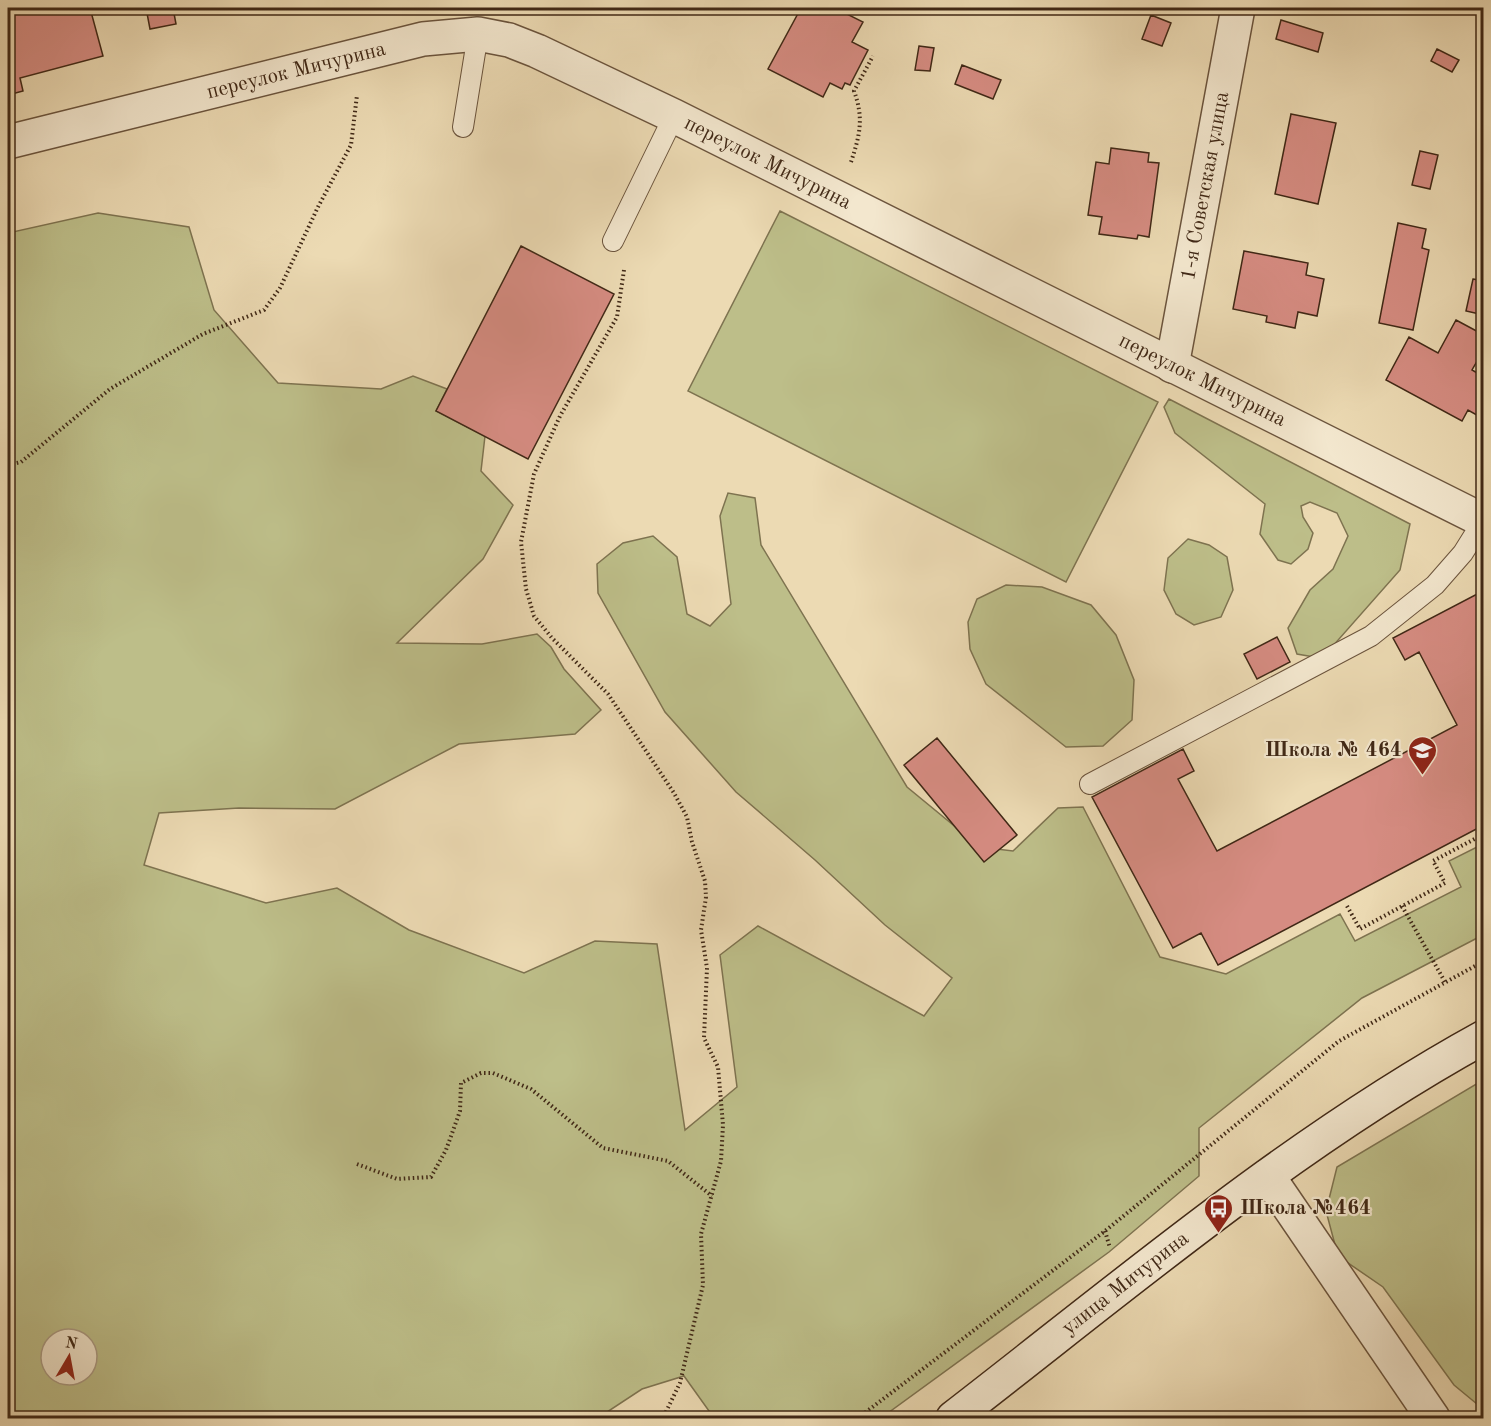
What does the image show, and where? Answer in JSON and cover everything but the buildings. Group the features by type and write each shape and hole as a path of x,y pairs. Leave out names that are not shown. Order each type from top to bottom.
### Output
{"street":[{"name":"1-я Советская улица","path":"1172,366 1238,8"},
{"name":"переулок Мичурина","path":"8,142 423,39 478,21 508,40 537,51 674,116 1483,521"},
{"name":"улица Мичурина","path":"953,1419 1268,1176 1353,1116 1484,1037"},
{"path":"1268,1176 1433,1419"}],"lane":[{"path":"463,128 478,21"},
{"path":"613,241 674,116"},
{"path":"1090,784 1371,636 1435,585 1463,552 1483,521"}],"path":[{"path":"8,465 21,462 110,389 203,334 264,310 280,288 318,207 351,145 363,54"},
{"path":"839,199 861,133 860,106 854,91 873,56"},
{"path":"613,241 625,272 617,317 560,416 534,474 521,542 526,589 534,616 552,638 608,694 674,793 687,817 692,842 705,881 706,897 701,930 707,968 704,1038 718,1067 723,1125 721,1161 701,1234 703,1285 680,1383 663,1419"},
{"path":"1347,906 1360,929 1445,883 1433,861 1484,834"},
{"path":"1402,906 1445,982"},
{"path":"858,1419 1105,1231 1339,1041 1484,961"},
{"path":"357,1164 397,1179 431,1177 446,1150 460,1111 460,1083 482,1073 493,1073 531,1089 603,1148 668,1161 712,1196"}],"green space":[{"path":"780,211 1158,402 1066,582 688,391"},
{"path":"98,213 189,227 214,310 278,383 381,389 413,376 447,389 436,411 485,436 481,471 513,505 483,559 397,643 482,644 537,634 551,647 564,669 601,710 575,734 459,744 335,809 239,808 159,813 144,865 266,903 337,888 409,930 524,973 595,941 657,944 685,1130 737,1087 720,955 758,926 924,1016 952,978 885,925 815,860 736,792 665,712 598,593 597,564 623,543 653,536 677,557 687,614 710,626 731,604 720,516 728,493 755,498 761,545 907,787 980,847 1013,851 1058,808 1083,807 1160,957 1226,974 1340,914 1355,941 1461,887 1449,861 1483,844 1483,935 1362,998 1199,1128 1199,1176 1109,1252 881,1418 714,1418 684,1376 642,1389 598,1418 8,1418 8,233"},
{"path":"1169,399 1410,524 1400,570 1332,647 1314,657 1297,654 1288,628 1310,590 1333,569 1348,536 1337,513 1310,502 1301,506 1303,517 1313,533 1308,549 1291,564 1278,560 1260,534 1265,504 1175,433 1164,407"},
{"path":"1188,539 1209,545 1227,557 1233,590 1221,617 1194,625 1176,614 1164,590 1168,558"},
{"path":"1006,585 1042,587 1091,605 1116,635 1134,680 1132,720 1103,746 1066,747 986,684 970,649 968,622 977,599"},
{"path":"1483,1080 1483,1409 1454,1385 1383,1287 1338,1256 1326,1211 1337,1167"}],"place":[{"name":"Школа № 464","path":"1423,776"},
{"name":"Школа №464","path":"1219,1234"}]}
